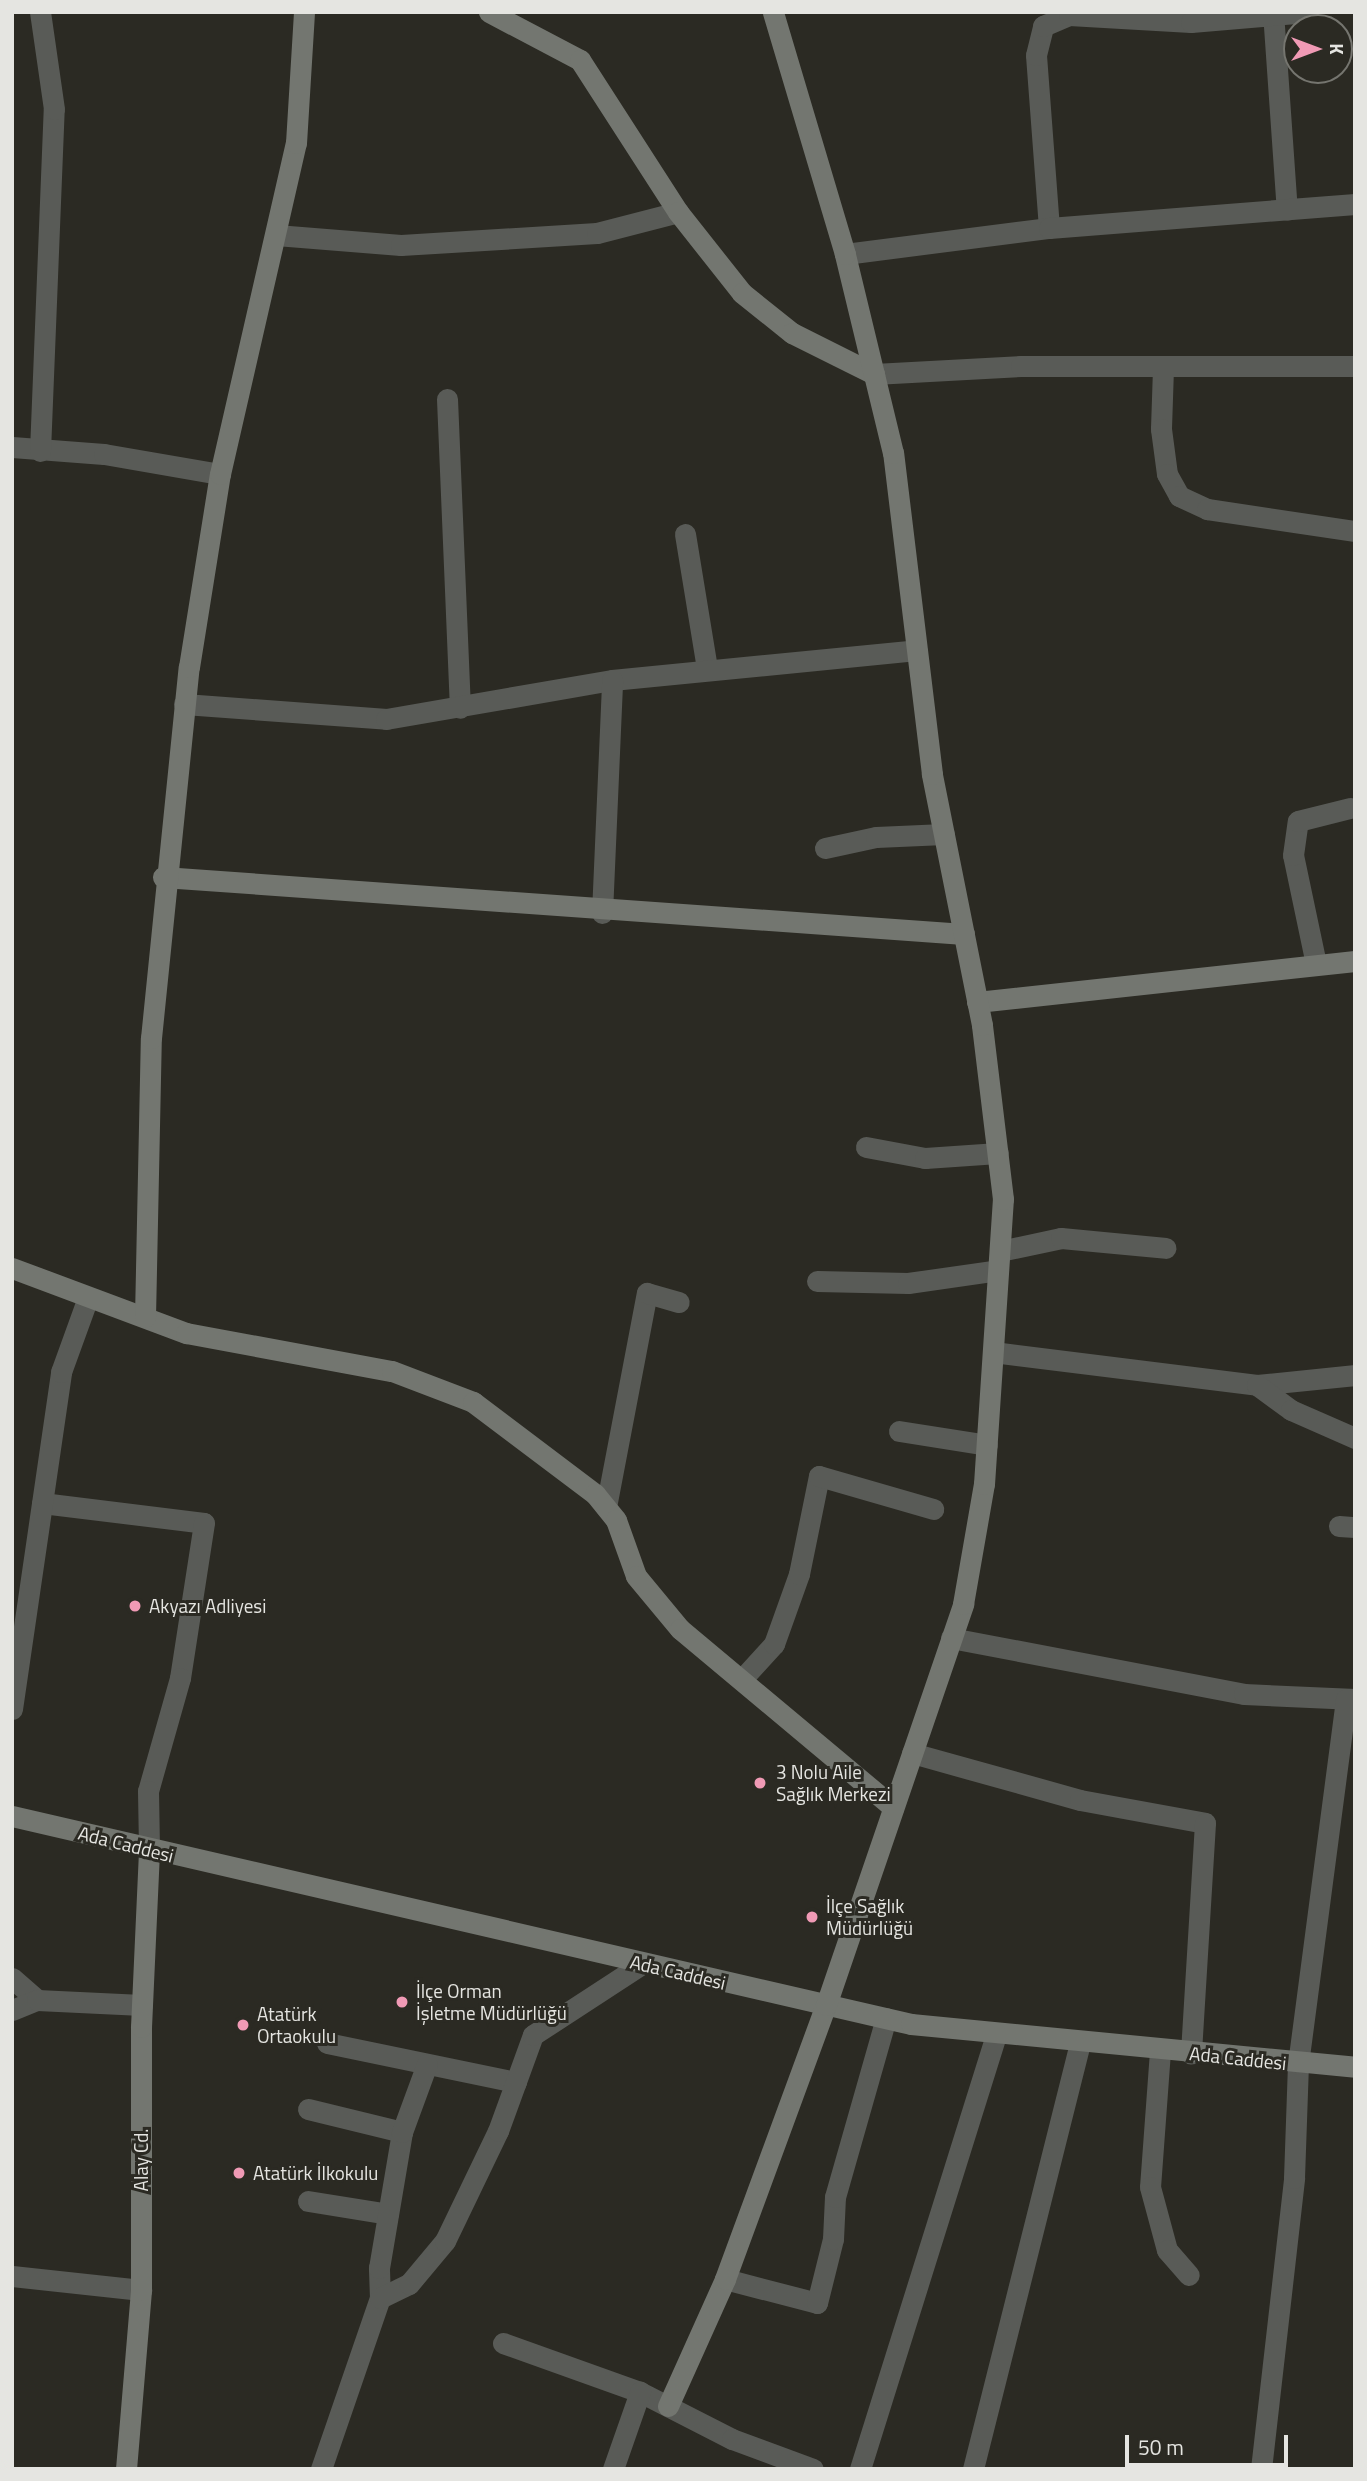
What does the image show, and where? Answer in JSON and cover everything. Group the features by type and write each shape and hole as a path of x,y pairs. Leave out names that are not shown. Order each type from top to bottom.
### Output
{"street":[{"path":"40,12 54,109 40,451"},
{"path":"145,1317 150,1038 163,877 184,704 219,474 296,143 304,12"},
{"path":"489,12 580,60 678,212 742,293 792,332 874,374 1021,366 1355,366"},
{"path":"668,2406 725,2278 826,2005 963,1604 987,1445 999,1261 998,1153 977,1002 944,834 917,650 894,453 845,254 773,12"},
{"path":"1049,228 1036,55 1043,26 1069,15 1191,22 1308,12"},
{"path":"1273,15 1287,210"},
{"path":"845,254 1049,228 1355,204"},
{"path":"276,235 401,245 597,233 678,212"},
{"path":"1163,368 1161,429 1167,474 1179,496 1207,509 1355,531"},
{"path":"447,399 460,708"},
{"path":"12,447 104,454 219,474"},
{"path":"685,534 707,669"},
{"path":"184,704 386,719 612,680 917,650"},
{"path":"602,913 612,680"},
{"path":"1316,964 1293,855 1298,821 1350,808"},
{"path":"825,848 876,837 944,834"},
{"path":"163,877 602,913 964,934"},
{"path":"977,1002 1355,961"},
{"path":"866,1147 925,1158 998,1153"},
{"path":"817,1281 908,1283 999,1261 1061,1238 1166,1248"},
{"path":"12,1268 88,1300 145,1317 293,1357 392,1371 473,1402 606,1507 636,1576 680,1629 743,1678 894,1807"},
{"path":"606,1507 647,1293 679,1302"},
{"path":"12,1709 61,1372 88,1300"},
{"path":"993,1352 1257,1385 1355,1375"},
{"path":"1257,1385 1291,1410 1355,1438"},
{"path":"899,1431 987,1445"},
{"path":"743,1678 774,1644 799,1574 819,1476 933,1509"},
{"path":"42,1503 204,1523 180,1678 148,1791 149,1850"},
{"path":"951,1638 1244,1694 1350,1699 1298,2064 1294,2178 1261,2469"},
{"path":"912,1753 1080,1800 1205,1823 1191,2054"},
{"name":"Ada Caddesi","path":"12,1816 642,1964 886,2018 1191,2054 1355,2067"},
{"name":"Alay Cd.","path":"126,2469 141,2290 142,2005 149,1850"},
{"path":"380,2298 409,2284 445,2241 516,2082 533,2035 642,1964"},
{"path":"12,1978 37,2000"},
{"path":"12,2010 37,2000 142,2005"},
{"path":"725,2278 817,2303 833,2239 835,2197 886,2018"},
{"path":"860,2469 997,2033"},
{"path":"973,2469 1080,2042"},
{"path":"327,2043 516,2082"},
{"path":"1160,2050 1150,2186 1167,2249 1189,2275"},
{"path":"321,2469 380,2298 388,2214 402,2132 427,2064"},
{"path":"308,2109 402,2132"},
{"path":"308,2201 388,2214"},
{"path":"12,2276 141,2290"},
{"path":"503,2343 640,2392 813,2469"},
{"path":"613,2469 640,2392"}],"place":[{"name":"Akyazı Adliyesi","path":"135,1606"},
{"name":"3 Nolu Aile Sağlık Merkezi","path":"760,1783"},
{"name":"İlçe Sağlık Müdürlüğü","path":"812,1917"},
{"name":"İlçe Orman İşletme Müdürlüğü","path":"402,2002"},
{"name":"Atatürk Ortaokulu","path":"243,2025"},
{"name":"Atatürk İlkokulu","path":"239,2173"}]}
